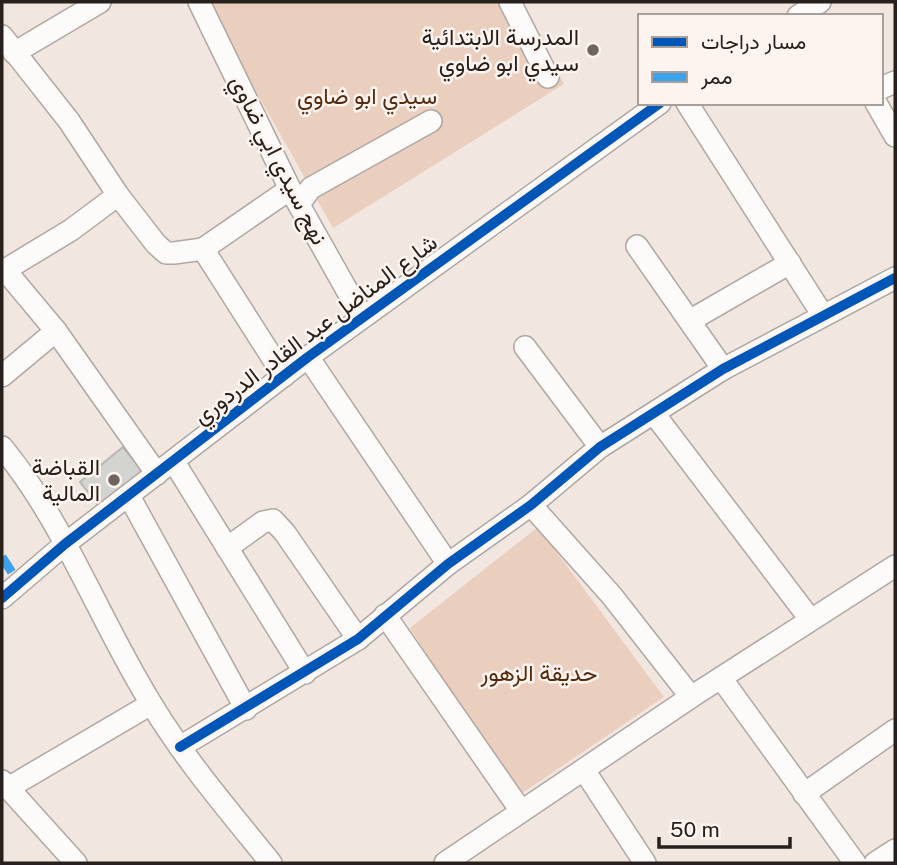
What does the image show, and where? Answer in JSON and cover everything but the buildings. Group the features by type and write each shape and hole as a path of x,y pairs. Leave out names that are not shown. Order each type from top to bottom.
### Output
{"street":[{"path":"100,2 8,45 69,121 118,195 162,250 174,253 203,249 431,121"},
{"name":"نهج سيدي ابي ضاوي","path":"199,2 295,197 362,317"},
{"path":"510,2 548,77"},
{"path":"801,14 820,2"},
{"name":"شارع المناضل عبد القادر الدردوري","path":"2,598 65,544 362,317 657,105"},
{"path":"688,105 822,314"},
{"path":"877,105 895,136"},
{"path":"118,195 71,230 3,268 57,331 227,548 305,673"},
{"path":"637,246 723,369"},
{"path":"203,249 284,376"},
{"path":"691,320 790,262"},
{"path":"180,747 358,639 448,564 531,505 600,447 655,415 723,369 822,314 895,278"},
{"path":"2,376 57,331"},
{"path":"525,347 600,447"},
{"path":"308,358 448,564"},
{"path":"655,415 810,619"},
{"path":"2,447 53,517 151,704 180,747 271,863"},
{"path":"129,496 246,709"},
{"path":"531,505 612,596 691,697"},
{"path":"227,548 263,522 273,520 285,533 358,639"},
{"path":"445,863 810,619 894,569"},
{"path":"385,615 521,811"},
{"path":"721,678 855,863"},
{"path":"76,863 5,784 151,704"},
{"path":"804,794 895,730"},
{"path":"583,770 645,863"},
{"path":"875,863 895,850"}],"green space":[{"name":"سيدي ابو ضاوي","path":"206,2 522,2 564,84 333,228"},
{"name":"حديقة الزهور","path":"538,527 664,697 515,798 410,628"}],"marked path":[{"path":"2,557 20,585"}],"cycle path":[{"path":"2,598 65,544 308,357 657,105"},
{"path":"180,747 358,639 448,564 531,505 600,447 723,369 895,278"}],"place":[{"name":"المدرسة الابتدائية سيدي ابو ضاوي","path":"593,50"},
{"name":"القباضة المالية","path":"114,480"}]}
